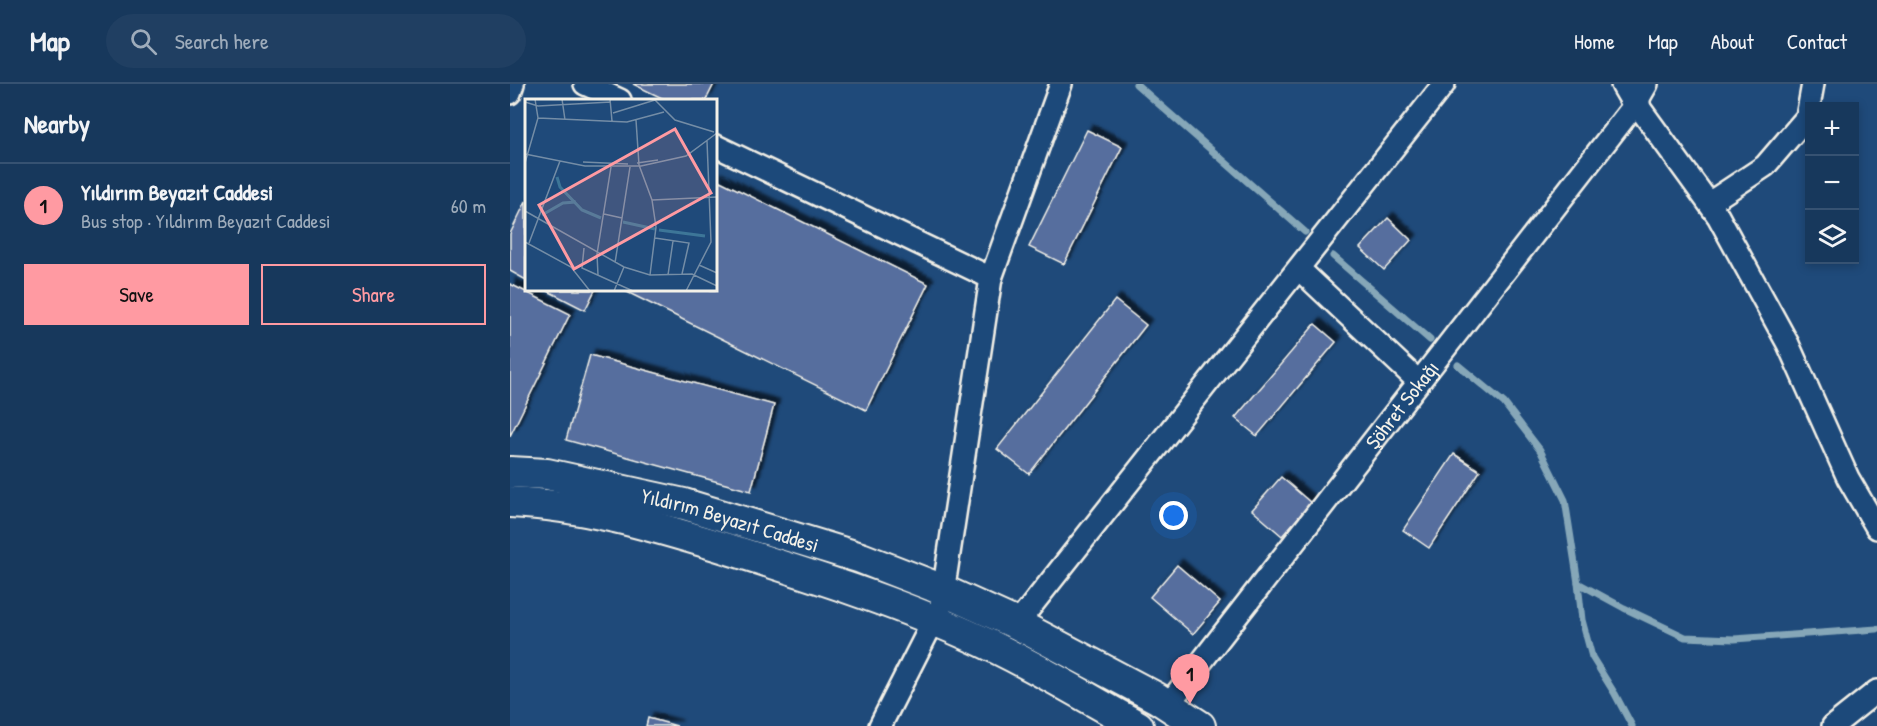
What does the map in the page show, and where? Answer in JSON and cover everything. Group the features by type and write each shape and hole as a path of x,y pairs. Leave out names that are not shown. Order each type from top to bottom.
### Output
{"main road":[{"name":"Yıldırım Beyazıt Caddesi","path":"510,472 547,474 684,504 861,558 1017,624 1147,693 1200,726"},
{"path":"510,502 551,505 656,527 776,564 934,621 1007,654 1138,726"}],"street":[{"path":"510,93 513,84"},
{"path":"585,84 618,99"},
{"path":"880,726 941,606 991,278 1061,84"},
{"path":"1017,624 1444,84"},
{"path":"1709,203 1765,166 1806,117 1813,84"},
{"path":"1636,90 1718,216 1788,344 1848,478 1877,528"},
{"name":"Şöhret Sokağı","path":"1167,706 1419,382 1636,90"},
{"path":"717,146 991,278"},
{"path":"1299,269 1419,382"},
{"path":"1833,726 1877,691"}],"building":[{"path":"633,84 714,84 706,99 664,99"},
{"path":"1087,130 1122,147 1064,264 1029,247"},
{"path":"717,179 928,284 866,410 625,291 717,291"},
{"path":"525,203 525,279 510,271 510,234"},
{"path":"1388,218 1411,240 1384,270 1360,248"},
{"path":"510,284 570,314 510,436"},
{"path":"548,291 594,291 585,310"},
{"path":"1115,300 1146,325 1029,474 997,449"},
{"path":"1315,324 1336,342 1257,436 1235,418"},
{"path":"590,355 774,405 751,491 566,440"},
{"path":"1454,454 1480,471 1429,548 1403,530"},
{"path":"1281,477 1311,503 1282,536 1252,510"},
{"path":"1177,565 1220,602 1193,634 1150,597"},
{"path":"648,718 677,726 646,726"}],"waterway":[{"path":"1136,84 1305,232"},
{"path":"1333,256 1430,340"},
{"path":"1458,365 1504,403 1540,450 1565,500 1582,620 1592,657 1632,726"},
{"path":"1578,583 1685,637 1734,639 1877,629"}],"place":[{"name":"Yıldırım Beyazıt Caddesi","path":"1190,704"}]}
